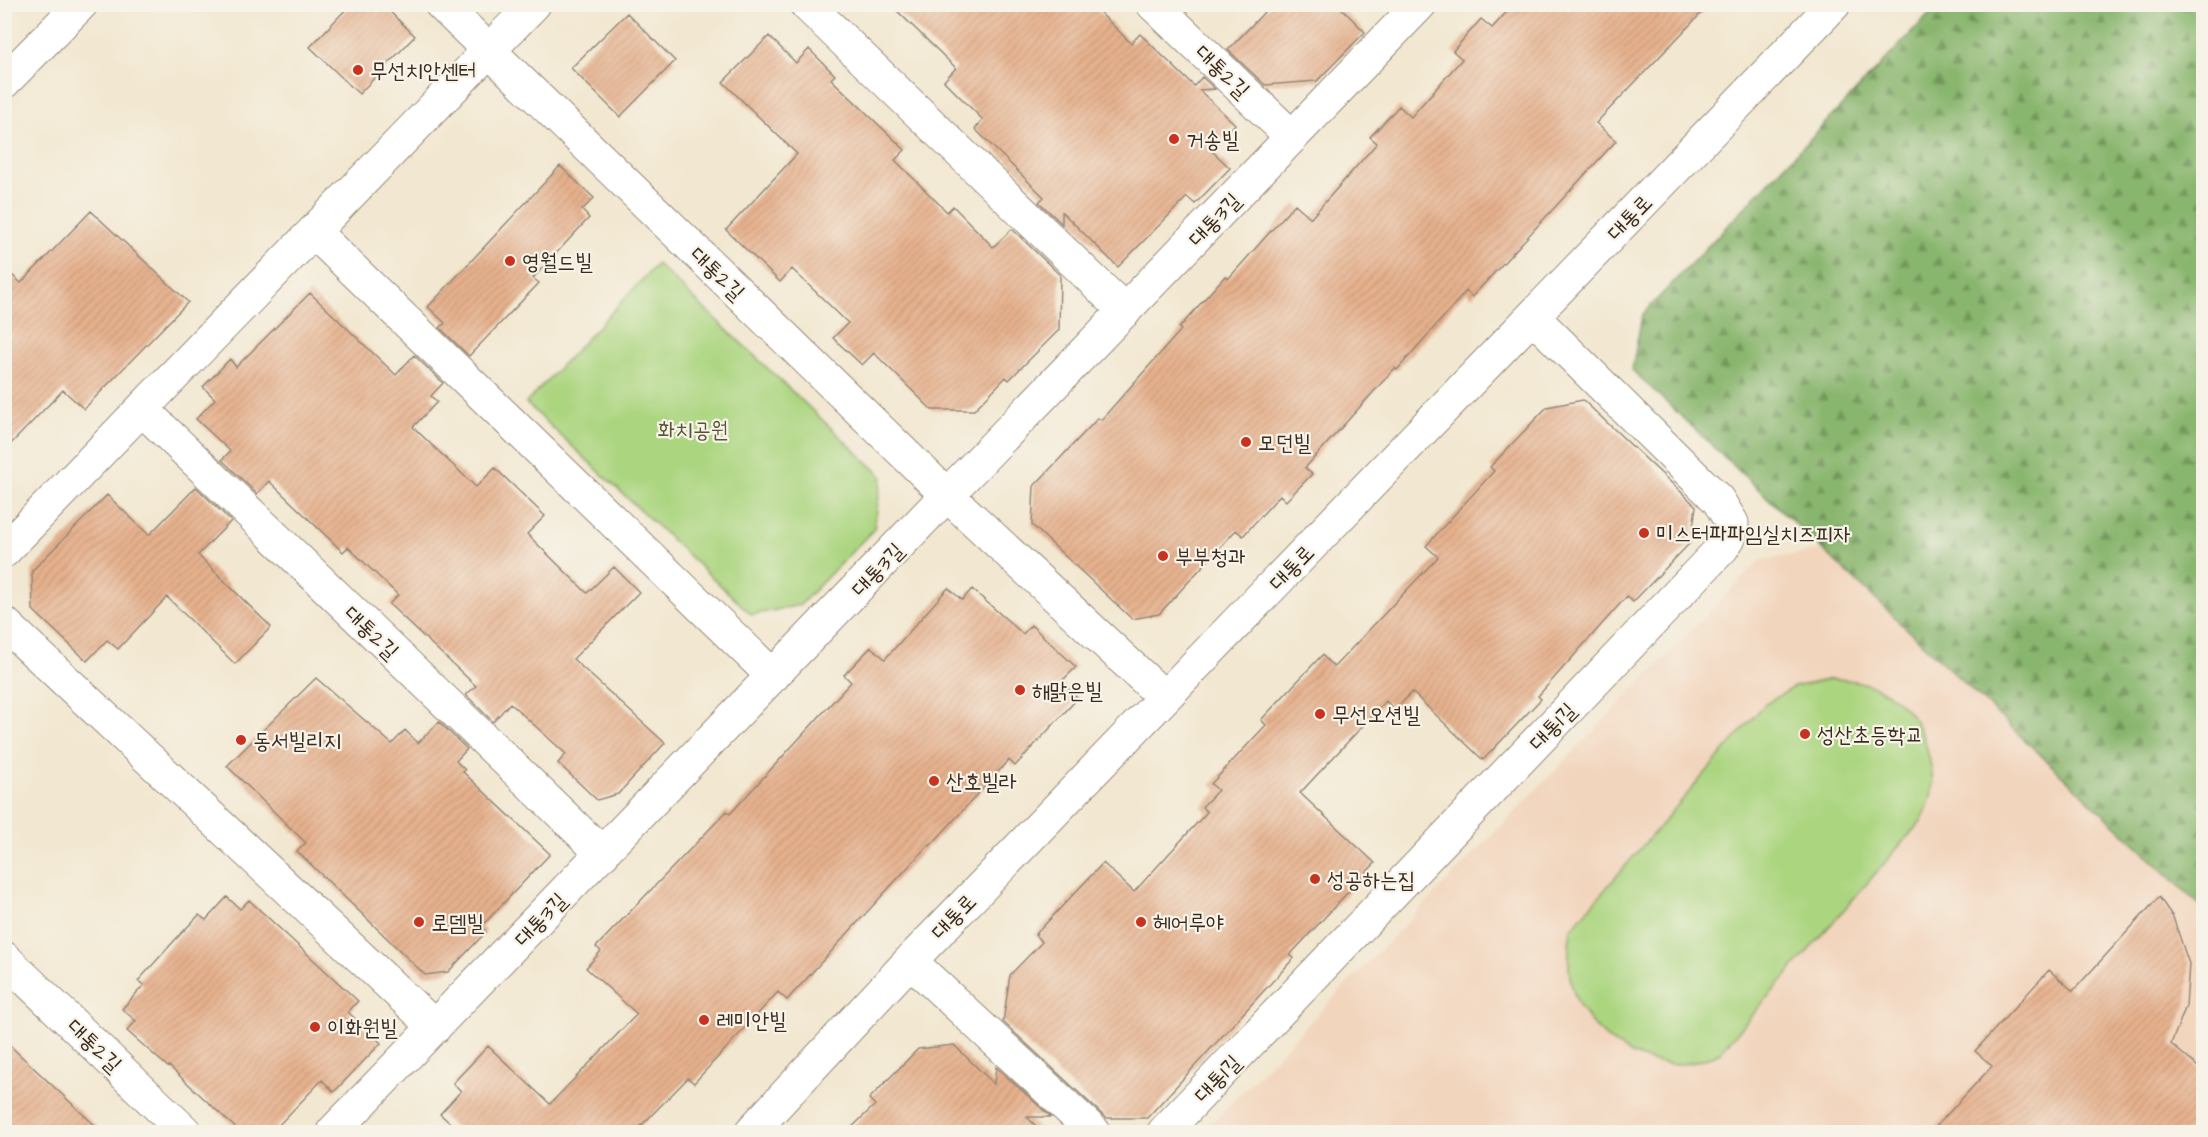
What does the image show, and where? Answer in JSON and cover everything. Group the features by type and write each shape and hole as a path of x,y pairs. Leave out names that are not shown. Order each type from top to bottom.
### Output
{"street":[{"path":"4,82 81,4"},
{"name":"대통2길","path":"441,4 947,495 1164,697"},
{"path":"4,551 534,4"},
{"path":"806,4 1125,311"},
{"name":"대통2길","path":"1153,4 1292,137"},
{"name":"대통3길","path":"333,1132 1420,4"},
{"name":"대통로","path":"751,1132 910,961 1834,4"},
{"path":"314,232 773,676"},
{"name":"대통1길","path":"1164,1132 1722,548 1730,536 1732,523 1718,500 1533,316"},
{"name":"대통2길","path":"142,409 603,854"},
{"path":"4,624 435,1027"},
{"name":"대통2길","path":"4,958 185,1132"},
{"path":"910,961 1094,1132"}],"shaded area":[{"name":"성산초등학교","path":"1824,550 2203,908 2203,1132 1203,1132 1759,561"}],"green space":[{"path":"1938,5 2203,5 2203,908 1632,370 1642,315"},
{"name":"화치공원","path":"657,264 882,476 874,529 800,605 752,615 526,403"},
{"path":"1831,679 1849,680 1880,689 1905,708 1915,721 1928,753 1933,785 1931,798 1922,820 1720,1052 1701,1061 1681,1064 1661,1063 1641,1058 1623,1049 1591,1022 1575,996 1569,968 1571,929 1764,705 1794,687"}],"building":[{"name":"무선치안센터","path":"351,4 382,4 415,36 359,94 310,47"},
{"path":"890,4 1091,4 1131,43 1140,34 1194,86 1202,77 1215,89 1199,90 1235,124 1211,150 1230,168 1195,204 1187,197 1118,267 1062,212 1062,224 1039,202 1044,197 975,129 983,120 944,81 956,68"},
{"path":"1272,4 1337,4 1365,32 1317,81 1265,85 1228,50"},
{"path":"1514,4 1710,4 1596,123 1616,141 1472,297 1466,291 1397,370 1395,368 1305,468 1312,474 1286,501 1280,495 1243,536 1236,530 1159,614 1132,619 1032,525 1034,486 1098,418 1101,420 1181,330 1179,328 1225,276 1229,278 1295,204 1311,218 1377,143 1370,137 1399,106 1411,117 1462,59 1453,51 1481,19 1492,28"},
{"path":"627,13 675,61 620,117 571,68"},
{"path":"769,36 796,63 809,49 835,75 831,79 905,150 895,160 947,212 953,206 993,247 1012,229 1060,275 1059,330 1009,380 1006,377 974,410 932,410 874,353 862,365 833,338 848,323 792,269 780,282 726,230 797,154 723,82"},
{"name":"영월드빌","path":"560,166 594,198 582,210 589,218 533,278 539,283 469,356 440,328 445,323 428,307"},
{"path":"91,211 188,302 84,409 63,390 4,451 4,268 21,283"},
{"path":"310,293 396,375 414,355 443,383 431,396 437,402 413,427 476,487 495,468 545,516 527,534 587,593 614,567 639,592 573,659 665,743 618,794 597,800 558,763 566,754 510,703 493,722 466,695 476,686 389,604 398,595 348,547 343,552 269,481 257,494 222,460 230,451 196,419 215,399 203,387 230,359 236,367"},
{"path":"1583,400 1696,506 1691,542 1633,602 1627,596 1538,696 1541,699 1483,760 1412,692 1395,710 1386,701 1300,793 1375,863 1290,955 1294,958 1147,1118 1106,1118 1003,1022 1010,975 1042,942 1035,935 1103,863 1134,892 1207,812 1202,807 1218,790 1211,784 1266,725 1261,720 1322,655 1334,667 1438,557 1426,546 1494,471 1490,467 1547,407"},
{"path":"196,487 231,521 198,555 271,627 235,664 167,597 118,649 107,640 87,661 33,610 32,571 107,495 149,535"},
{"path":"948,588 962,600 972,589 1023,634 1031,625 1076,667 1061,682 1078,698 1015,766 1009,760 787,1000 778,992 694,1083 688,1078 635,1132 460,1132 440,1114 461,1091 453,1083 488,1046 550,1104 637,1014 586,968 601,951 596,947 727,811 730,814 851,682 844,675 871,647 885,659"},
{"path":"316,678 392,744 405,730 418,743 439,722 467,749 456,761 465,770 463,772 550,854 481,927 486,932 448,972 425,975 297,851 306,843 227,766"},
{"path":"227,897 240,909 249,900 358,1001 348,1012 381,1043 334,1092 322,1080 272,1132 240,1132 169,1066 127,1031 136,1021 122,1009 144,985 138,981 175,940 199,915 206,920"},
{"path":"2159,897 2173,917 2189,964 2186,1006 2171,1044 2204,1072 2204,1132 1931,1132 1992,1066 1975,1051 2049,970 2073,991"},
{"path":"4,1040 102,1132 4,1132"},
{"path":"954,1045 994,1084 996,1067 1051,1117 1027,1117 1042,1132 847,1132 875,1105 869,1099 918,1049"}],"place":[{"name":"무선치안센터","path":"358,70"},
{"name":"거송빌","path":"1174,139"},
{"name":"영월드빌","path":"510,261"},
{"name":"모던빌","path":"1246,442"},
{"name":"미스터파파임실치즈피자","path":"1644,533"},
{"name":"부부청과","path":"1163,556"},
{"name":"해맑은빌","path":"1020,690"},
{"name":"무선오션빌","path":"1320,714"},
{"name":"성산초등학교","path":"1805,734"},
{"name":"동서빌리지","path":"241,740"},
{"name":"산호빌라","path":"934,781"},
{"name":"성공하는집","path":"1315,879"},
{"name":"로뎀빌","path":"419,922"},
{"name":"헤어루야","path":"1141,922"},
{"name":"레미안빌","path":"704,1020"},
{"name":"이화원빌","path":"315,1027"}]}
